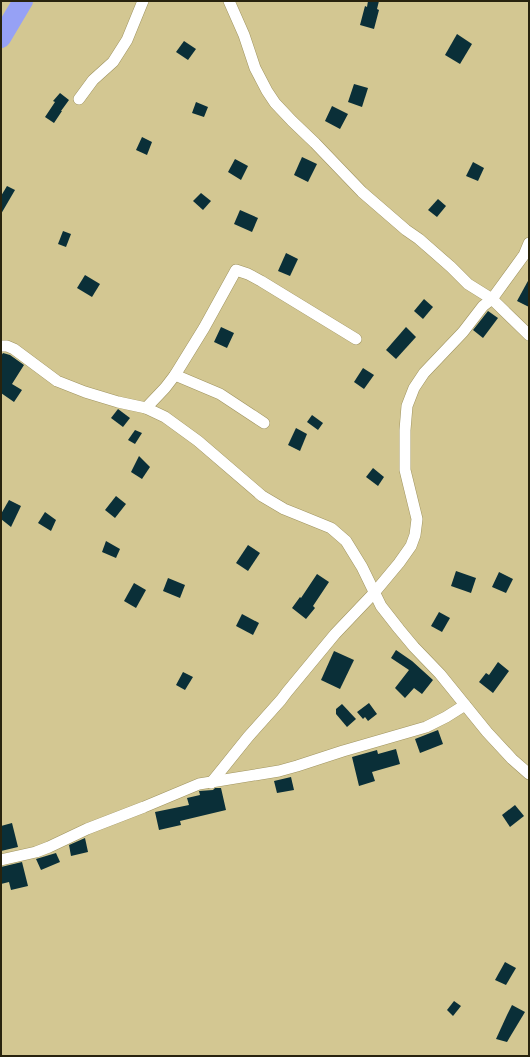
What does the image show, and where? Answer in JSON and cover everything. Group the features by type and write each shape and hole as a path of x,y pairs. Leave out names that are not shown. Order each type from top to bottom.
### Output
{"street":[{"path":"79,99 93,80 114,62 127,40 143,1"},
{"path":"229,1 244,36 255,68 275,103 362,192 430,249 468,284 492,299 529,335"},
{"path":"211,783 335,634 374,592 411,546 418,519 405,470 405,430 407,406 414,388 424,373 492,299 524,255 529,243"},
{"path":"146,408 175,375 204,328 236,270 261,281 356,339"},
{"path":"1,346 7,346 14,349 57,381 85,392 118,402 146,408 166,417 198,441 262,496 284,509 331,528 346,541 362,566 381,606 399,629 440,674 487,732 512,759 529,774"},
{"path":"175,375 220,394 264,422"},
{"path":"1,860 36,852 87,829 199,784 279,771 426,727 446,718 465,705"}],"building":[{"path":"368,1 379,1 377,9 379,10 374,29 360,25 365,6 367,7"},
{"path":"457,34 472,44 460,64 445,55"},
{"path":"184,41 196,49 188,60 176,52"},
{"path":"354,84 368,88 362,107 348,102"},
{"path":"60,93 69,100 54,123 45,117 55,102 53,101"},
{"path":"196,102 208,107 204,117 192,113"},
{"path":"332,106 348,114 340,129 325,121"},
{"path":"142,137 152,142 147,155 136,150"},
{"path":"302,157 317,164 308,182 294,175"},
{"path":"235,159 248,166 241,180 228,172"},
{"path":"473,162 484,168 478,181 466,176"},
{"path":"7,186 15,190 1,214 1,196"},
{"path":"201,193 211,201 203,210 193,201"},
{"path":"438,199 446,206 437,217 428,210"},
{"path":"240,210 258,218 252,232 234,224"},
{"path":"63,231 71,234 66,247 58,244"},
{"path":"286,253 298,259 290,276 278,271"},
{"path":"85,275 100,284 92,297 77,288"},
{"path":"529,279 529,307 517,301"},
{"path":"424,299 433,307 423,319 414,311"},
{"path":"488,311 498,318 483,338 473,330"},
{"path":"221,327 234,333 227,348 214,342"},
{"path":"406,327 416,337 396,359 386,350"},
{"path":"3,353 10,355 24,365 12,384 22,390 14,402 1,393 1,356"},
{"path":"363,368 374,375 364,389 354,382"},
{"path":"118,409 130,418 123,427 111,418"},
{"path":"312,415 323,423 318,430 307,422"},
{"path":"296,428 307,434 300,451 288,445"},
{"path":"135,430 142,433 135,444 128,440"},
{"path":"139,456 150,467 142,479 131,472"},
{"path":"373,468 384,477 378,486 366,477"},
{"path":"116,496 126,504 115,518 105,510"},
{"path":"9,500 21,506 11,527 1,519 1,514"},
{"path":"45,512 56,520 51,531 38,523"},
{"path":"106,541 120,549 116,558 102,552"},
{"path":"248,545 260,553 248,571 236,563"},
{"path":"456,571 476,578 471,593 451,586"},
{"path":"499,572 513,579 506,593 492,587"},
{"path":"317,574 329,582 313,606 315,608 306,619 292,608 300,597 301,598"},
{"path":"168,578 185,585 180,598 163,591"},
{"path":"134,583 146,590 136,608 124,601"},
{"path":"439,612 450,618 442,632 431,626"},
{"path":"242,614 259,623 253,635 236,626"},
{"path":"396,650 412,661 433,680 422,694 414,688 405,698 395,688 409,670 391,658"},
{"path":"334,651 354,660 340,689 321,680"},
{"path":"498,662 509,671 493,693 479,682 486,673 489,675"},
{"path":"183,672 193,677 185,690 176,685"},
{"path":"369,703 377,714 368,721 365,717 363,719 357,712"},
{"path":"342,704 356,719 347,727 336,714 336,709"},
{"path":"438,730 443,744 420,753 415,739"},
{"path":"396,749 400,764 372,772 375,781 359,786 352,757 377,750 378,754"},
{"path":"291,777 294,790 277,793 274,781"},
{"path":"215,788 221,788 226,810 180,821 181,825 159,830 155,812 189,805 187,798 200,795 199,791 213,790"},
{"path":"515,805 524,816 510,827 502,815"},
{"path":"12,823 18,847 1,851 1,826"},
{"path":"85,838 88,852 71,856 69,845"},
{"path":"56,853 60,862 41,870 36,859"},
{"path":"22,862 28,886 11,890 9,882 1,884 1,867"},
{"path":"505,962 516,968 506,985 495,980"},
{"path":"454,1001 461,1006 453,1016 447,1010"},
{"path":"512,1005 525,1012 507,1042 496,1039 507,1015"}],"waterway":[{"path":"1,38 23,1"}]}
